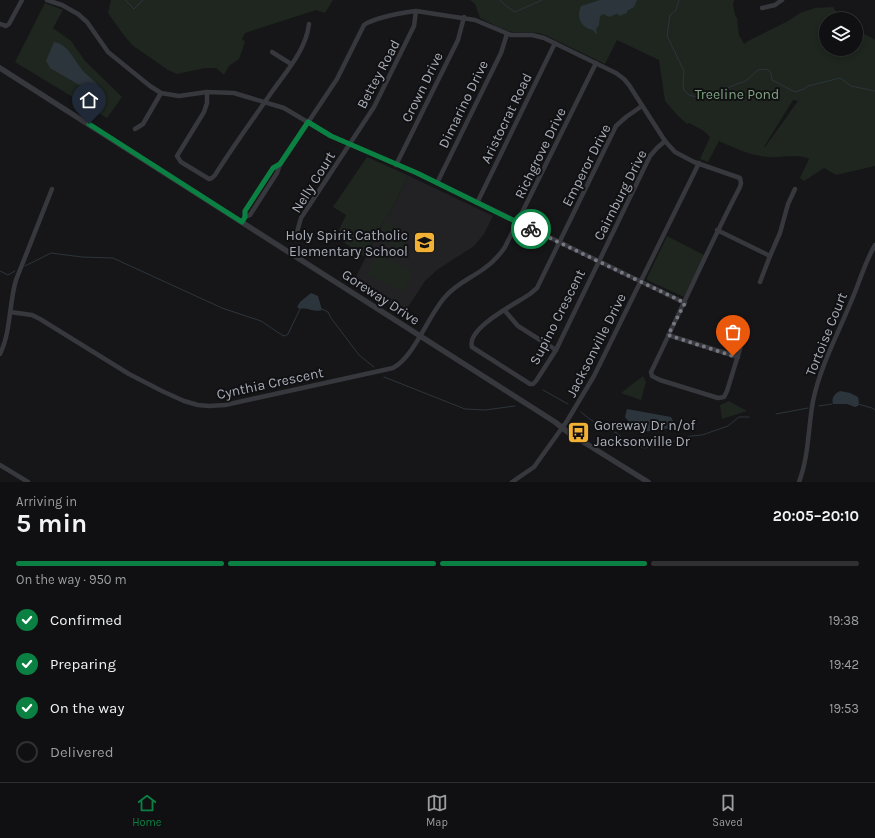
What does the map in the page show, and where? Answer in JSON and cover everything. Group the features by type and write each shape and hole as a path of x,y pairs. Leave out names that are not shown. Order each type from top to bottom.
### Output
{"street":[{"path":"0,24 6,26 9,24 22,0"},
{"path":"47,0 78,14 87,22 108,52 161,93 179,96 207,92 238,94 287,109 331,136 437,183 685,303"},
{"path":"762,8 775,5 782,0"},
{"path":"244,220 245,211 273,168 280,164 337,79 364,26 367,23 416,11 464,17 475,20 506,34 538,36 616,73 629,85 665,141 678,154 737,176 741,180 740,187 717,230 685,303 651,372 652,376 660,380 720,398 724,397 738,357 744,336 743,332"},
{"name":"Bettey Road","path":"350,145 374,108 405,46 415,24 416,11"},
{"name":"Crown Drive","path":"396,165 458,40 464,17"},
{"path":"207,92 207,103 204,112 177,156 181,162 209,179 215,176 235,144 298,54 308,33 309,24"},
{"name":"Dimarino Drive","path":"437,183 501,53 506,34"},
{"name":"Aristocrat Road","path":"477,202 555,43"},
{"path":"272,52 291,64"},
{"name":"Richgrove Drive","path":"420,335 437,306 446,296 456,286 483,270 499,256 506,247 596,63"},
{"name":"Goreway Drive","path":"0,68 244,220 550,418 569,433 648,482"},
{"path":"135,129 143,124 161,93"},
{"name":"Emperor Drive","path":"560,243 616,126 642,106"},
{"name":"Cairnburg Drive","path":"599,261 650,156 665,141"},
{"name":"Nelly Court","path":"297,232 302,218 350,145"},
{"name":"Jacksonville Drive","path":"512,482 534,467 562,428 594,376 699,163"},
{"path":"0,354 3,348 12,294 16,280 52,189"},
{"path":"760,282 780,233 788,204 795,189"},
{"path":"717,230 770,256"},
{"name":"Supino Crescent","path":"560,243 535,290 485,323 477,331 471,343 472,347 530,384 533,384 536,381 556,350 599,261"},
{"name":"Tortoise Court","path":"799,482 804,465 813,401 821,371 875,245"},
{"path":"505,311 518,326 556,350"},
{"name":"Cynthia Crescent","path":"10,312 32,315 129,374 162,391 184,401 209,406 225,405 393,368 402,361 420,335"},
{"path":"668,335 738,357"},
{"path":"0,465 28,482"}],"shaded area":[{"path":"600,0 637,0 634,7 627,11 627,13 619,16 616,14 610,17 604,14 600,16 596,34 593,30 585,27 579,18 579,14 581,6"},
{"path":"54,42 59,43 68,50 81,69 99,86 98,92 93,93 50,68 46,61"},
{"name":"Holy Spirit Catholic Elementary School","path":"405,174 493,216 484,234 474,246 437,270 425,281 404,313 354,281 384,220 390,213 407,178"},
{"path":"311,293 318,296 322,310 317,311 300,309 297,307 300,302"},
{"path":"840,391 850,393 858,397 858,406 855,407 847,404 833,404 834,396"},
{"path":"627,409 671,417 673,421 670,428 656,431 640,430 630,423 625,417"}],"green space":[{"path":"111,0 333,0 325,13 316,10 245,33 242,39 245,42 239,59 229,66 224,75 216,68 205,68 177,74 168,70 132,45 123,34 108,13"},
{"name":"Treeline Pond","path":"470,0 734,0 733,5 737,18 739,35 744,44 800,13 815,8 833,7 836,12 819,12 819,56 863,56 863,33 875,40 875,166 836,175 824,168 804,181 800,178 809,159 805,157 769,157 756,155 719,141 708,162 700,159 710,137 704,131 689,123 687,124 665,101 659,60 617,40 605,64 545,35 509,31 480,18 475,4","holes":["793,100 798,101 765,147"]},
{"path":"45,3 63,10 53,28 71,41 85,61 122,97 107,118 15,62"},
{"path":"367,157 405,174 407,178 390,213 384,220 365,257 336,237 346,215 333,207"},
{"path":"385,221 410,234 401,250 378,238"},
{"path":"667,236 704,255 684,297 647,280"},
{"path":"377,254 413,272 403,291 367,274"},
{"path":"643,376 646,382 641,400 621,393"},
{"path":"729,401 747,411 722,419 720,405"}],"waterway":[{"path":"125,0 134,9 143,0"},
{"path":"500,0 515,12 542,0"},
{"path":"679,0 676,10 670,15 667,36 684,71 684,90 689,95 697,97 710,95 746,81 758,70 767,69 771,73 772,80 795,92 808,86 840,78 851,86 875,91"},
{"path":"25,266 51,253 82,257 113,258 222,308 261,321 285,336 288,334 300,309"},
{"path":"0,271 8,275 15,271"},
{"path":"322,309 328,312 359,355 374,367"},
{"path":"384,377 465,409 485,410 515,406"},
{"path":"543,390 568,404"},
{"path":"819,406 832,404"},
{"path":"858,404 875,410"},
{"path":"776,414 808,408"},
{"path":"581,412 589,419 617,433 623,440 631,442 634,446 645,448 665,443 672,443 678,438 685,439 691,436 702,435 728,426 739,417 749,417"}],"way so far":[{"path":"531,229 685,303 668,335 733,356"}],"place":[{"name":"Holy Spirit Catholic Elementary School","path":"424,243"},
{"name":"Goreway Dr n/of Jacksonville Dr","path":"578,433"}],"route":[{"path":"89,124 242,222 245,217 245,211 273,168 280,164 308,122 343,142 417,173 531,229"}]}
